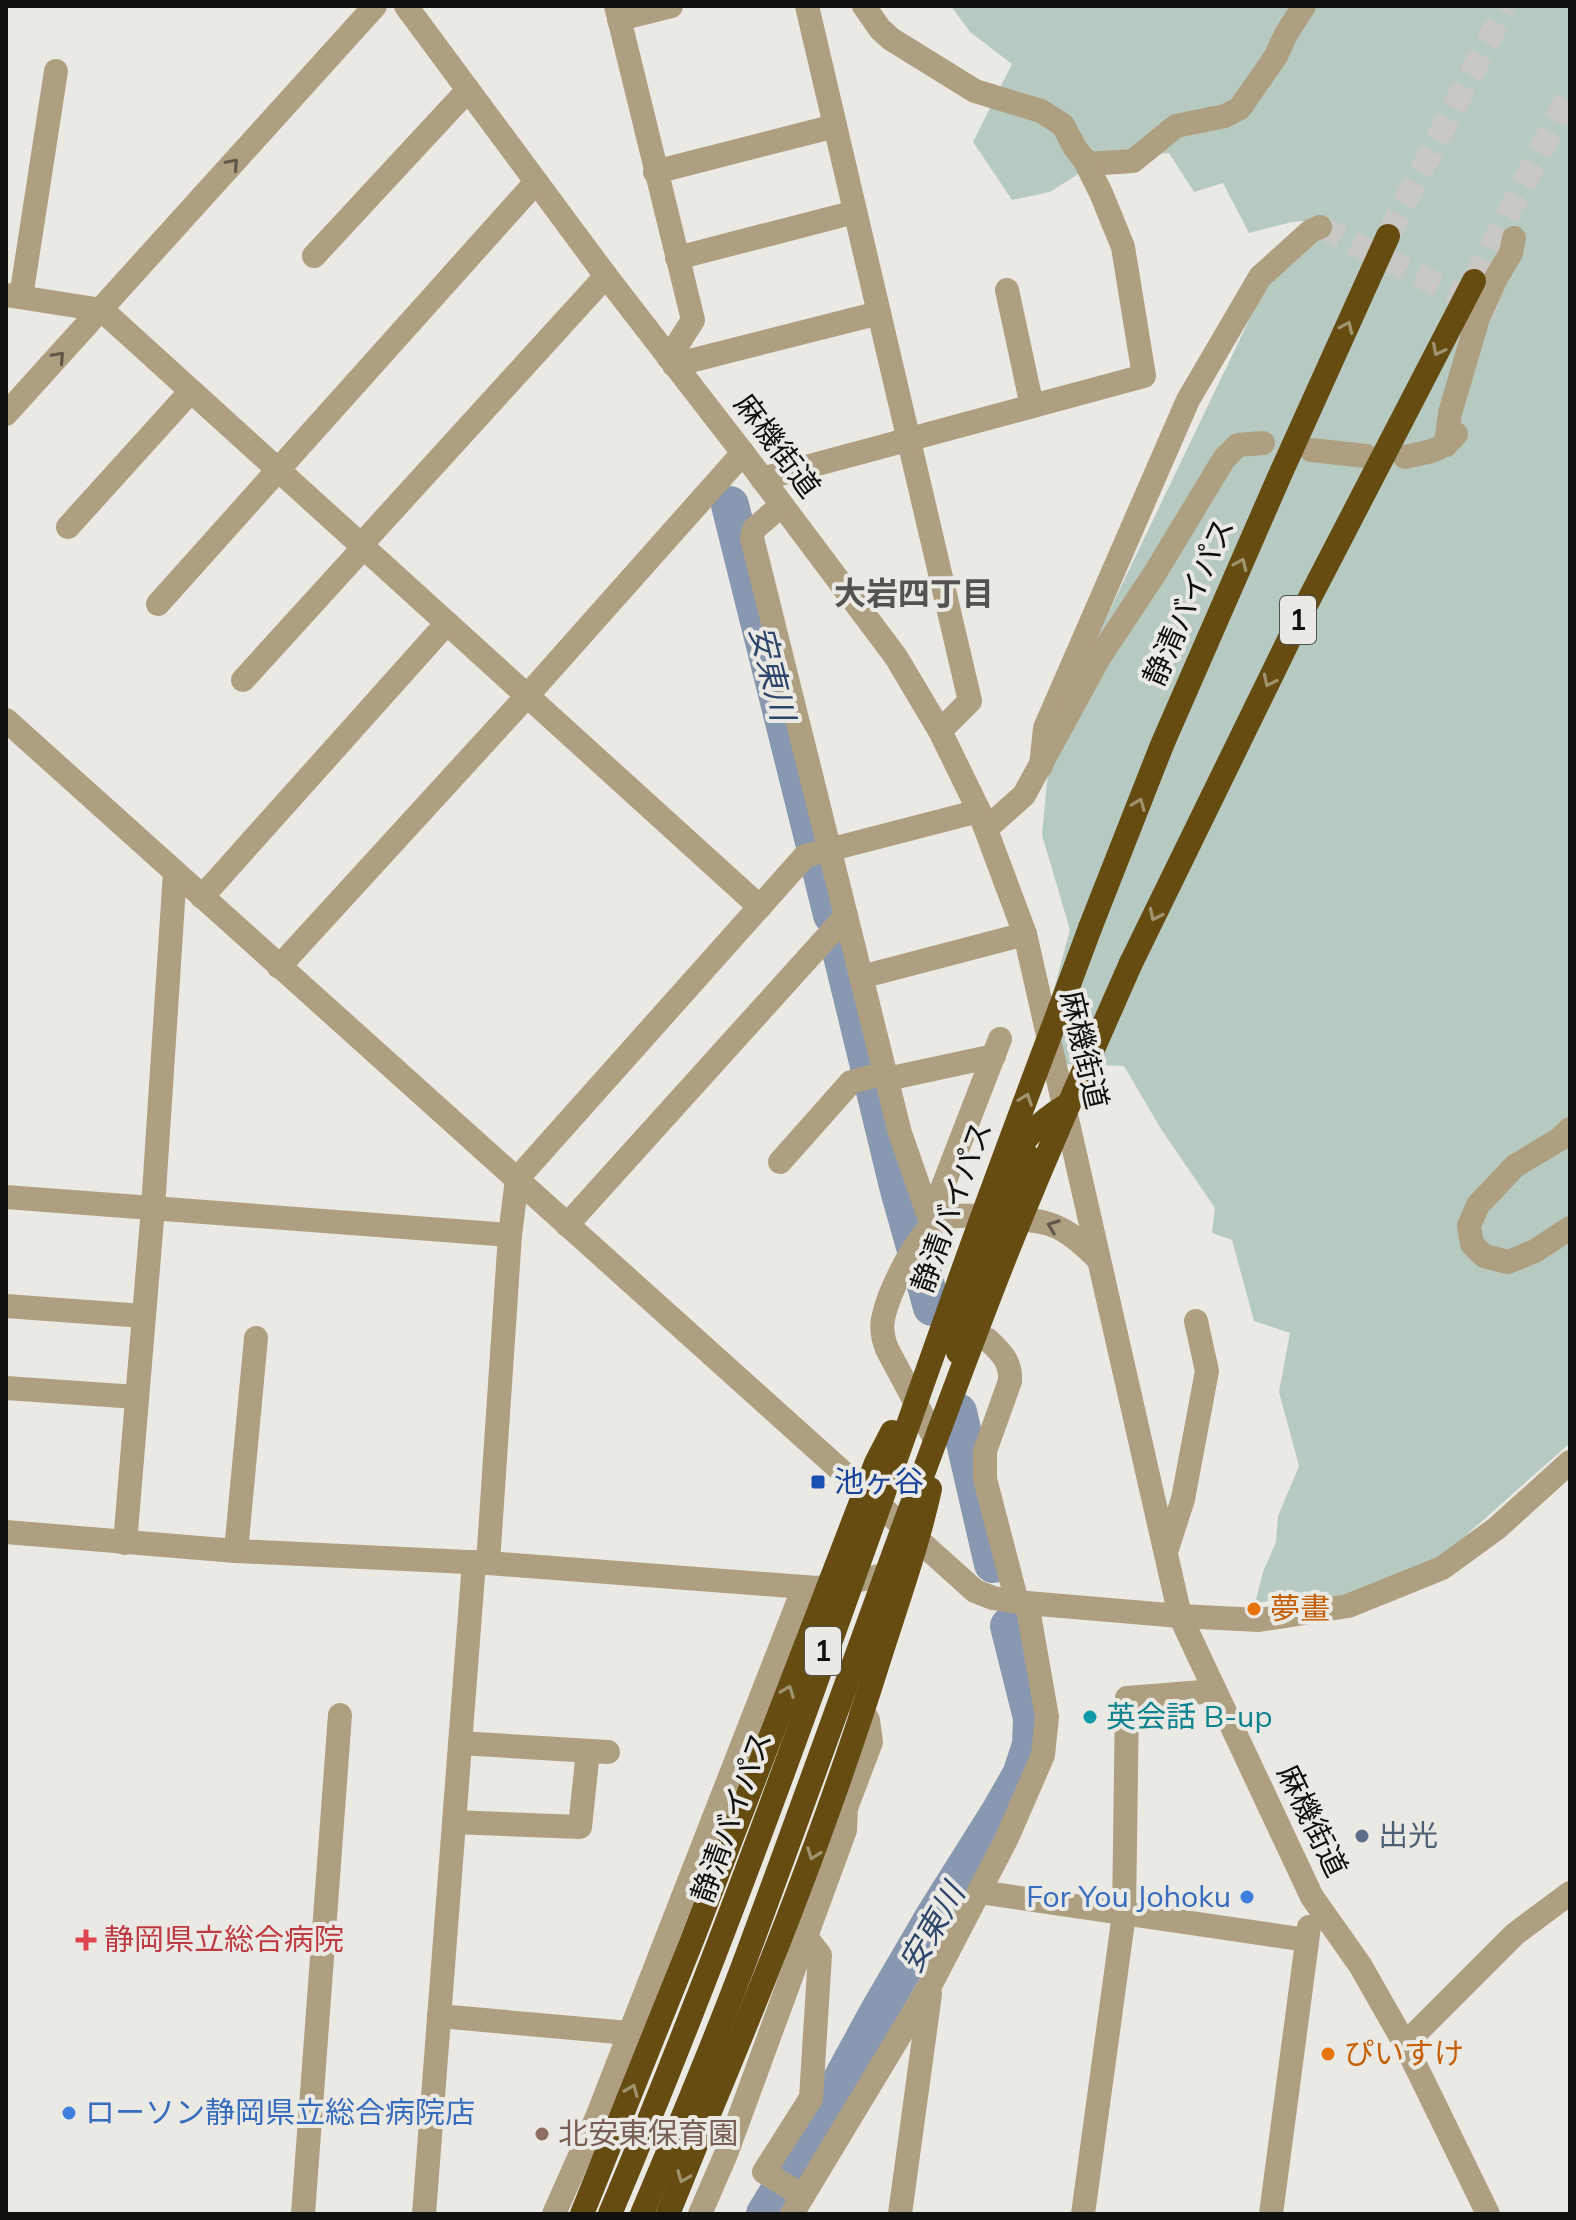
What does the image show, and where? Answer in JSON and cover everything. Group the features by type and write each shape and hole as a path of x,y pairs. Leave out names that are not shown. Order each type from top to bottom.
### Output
{"highway":[{"name":"静清バイパス","path":"608,2214 712,1964 781,1781 932,1356 1090,928 1162,745 1388,236"},
{"name":"静清バイパス","path":"644,2214 745,1961 998,1275 1061,1123 1131,963 1304,609 1474,281"},
{"name":"1","path":"608,2214 647,2120 776,1779 913,1400 988,1218 1006,1192 1019,1163 1066,1116"},
{"name":"1","path":"644,2214 748,1963 917,1501 988,1218"},
{"name":"1","path":"582,2214 691,1943 876,1463 932,1356"},
{"name":"1","path":"668,2214 804,1881 853,1742 922,1526 949,1405"}],"street":[{"path":"6,414 375,6"},
{"name":"麻機街道","path":"406,6 606,276 896,657 940,731 983,820 1025,934 1180,1616 1312,1897 1360,1965 1405,2044 1488,2214"},
{"path":"671,6 618,13 693,320 672,362"},
{"path":"807,6 970,701 940,731"},
{"path":"762,479 1144,376 1123,247 1087,164 1063,125 1041,111 975,91 891,39 864,6"},
{"path":"1087,164 1133,161 1176,126 1225,116 1240,108 1276,56 1304,6"},
{"path":"56,71 13,296 102,310 760,907"},
{"path":"314,256 468,90"},
{"path":"655,172 835,126"},
{"path":"158,604 536,182"},
{"path":"677,258 855,212"},
{"path":"1041,766 1045,728 1188,400 1260,277 1311,231 1320,227"},
{"path":"1446,445 1450,413 1478,318 1511,253 1514,238"},
{"path":"243,680 606,276"},
{"path":"1007,290 1032,406"},
{"path":"672,362 879,313"},
{"path":"1405,457 1446,445 1457,432 1495,313"},
{"path":"68,527 191,391"},
{"path":"424,2214 460,1743 481,1563 517,1179 805,856 983,820 1024,795 1100,656 1224,459 1238,445 1263,443"},
{"path":"1311,450 1366,456"},
{"path":"279,967 527,696 743,453"},
{"path":"782,505 754,529 752,538 900,1133 931,1224"},
{"path":"202,897 447,623"},
{"path":"6,720 975,1591 1022,1603 1259,1620 1348,1606 1442,1568 1497,1528 1570,1462"},
{"path":"125,1543 153,1208 175,872"},
{"path":"567,1225 846,916"},
{"path":"861,977 1025,934"},
{"path":"780,1162 851,1082 997,1048 931,1224 903,1266 883,1320 882,1338 934,1437"},
{"path":"1570,1129 1560,1139 1515,1166 1478,1205 1469,1226 1472,1244 1484,1256 1508,1262 1535,1251 1570,1228"},
{"path":"6,1197 510,1235"},
{"path":"931,1224 957,1215 1029,1219 1059,1227 1077,1238 1098,1259"},
{"path":"6,1306 143,1316"},
{"path":"1165,1554 1183,1499 1207,1371 1196,1321"},
{"path":"236,1551 256,1338"},
{"path":"806,1937 820,1955 811,2098 764,2172 797,2205 932,1982 1007,1838 1043,1755 1047,1717 1022,1603 985,1479 985,1451 1011,1371 1008,1360 988,1340"},
{"path":"6,1388 137,1397"},
{"path":"6,1532 236,1551 481,1563 817,1588 891,1574"},
{"path":"554,2214 597,2117 804,1587"},
{"path":"700,2214 726,2154 845,1830 846,1808 871,1742 868,1720 849,1689"},
{"path":"1083,2214 1124,1914 1127,1698 1215,1691"},
{"path":"303,2214 340,1715"},
{"path":"454,1822 580,1827 598,1752 460,1743"},
{"path":"979,1892 1307,1940"},
{"path":"1405,2044 1515,1934 1570,1893"},
{"path":"1271,2214 1312,1897"},
{"path":"900,2214 932,1982"},
{"path":"439,2016 629,2033"}],"green space":[{"path":"951,6 1570,6 1570,1443 1463,1538 1402,1583 1320,1603 1302,1597 1255,1603 1263,1572 1276,1542 1278,1516 1299,1466 1279,1392 1290,1333 1254,1321 1232,1240 1212,1233 1215,1208 1161,1129 1124,1066 1034,1063 1070,930 1042,835 1052,730 1265,287 1320,239 1332,219 1292,222 1249,233 1223,183 1194,192 1169,153 1100,160 1050,192 1012,200 973,142 1012,64 970,32"}],"waterway":[{"name":"安東川","path":"730,505 814,842"},
{"name":"安東川","path":"819,862 832,915"},
{"name":"安東川","path":"838,939 869,1066"},
{"name":"安東川","path":"874,1087 932,1307"},
{"name":"安東川","path":"958,1412 993,1564"},
{"name":"安東川","path":"765,2214 879,2011 1021,1775 1031,1745 1032,1718 1009,1626"}],"tunnel":[{"path":"1388,236 1506,6"},
{"path":"1474,281 1570,93"},
{"path":"1320,227 1495,313"}],"place":[{"name":"池ヶ谷","path":"818,1482"},
{"name":"夢畫","path":"1254,1609"},
{"name":"英会話 B-up","path":"1090,1717"},
{"name":"出光","path":"1362,1836"},
{"name":"For You Johoku","path":"1247,1897"},
{"name":"静岡県立総合病院","path":"86,1940"},
{"name":"ぴいすけ","path":"1328,2054"},
{"name":"ローソン静岡県立総合病院店","path":"69,2113"},
{"name":"北安東保育園","path":"542,2134"}],"district":[{"name":"大岩四丁目","path":"914,594"}]}
